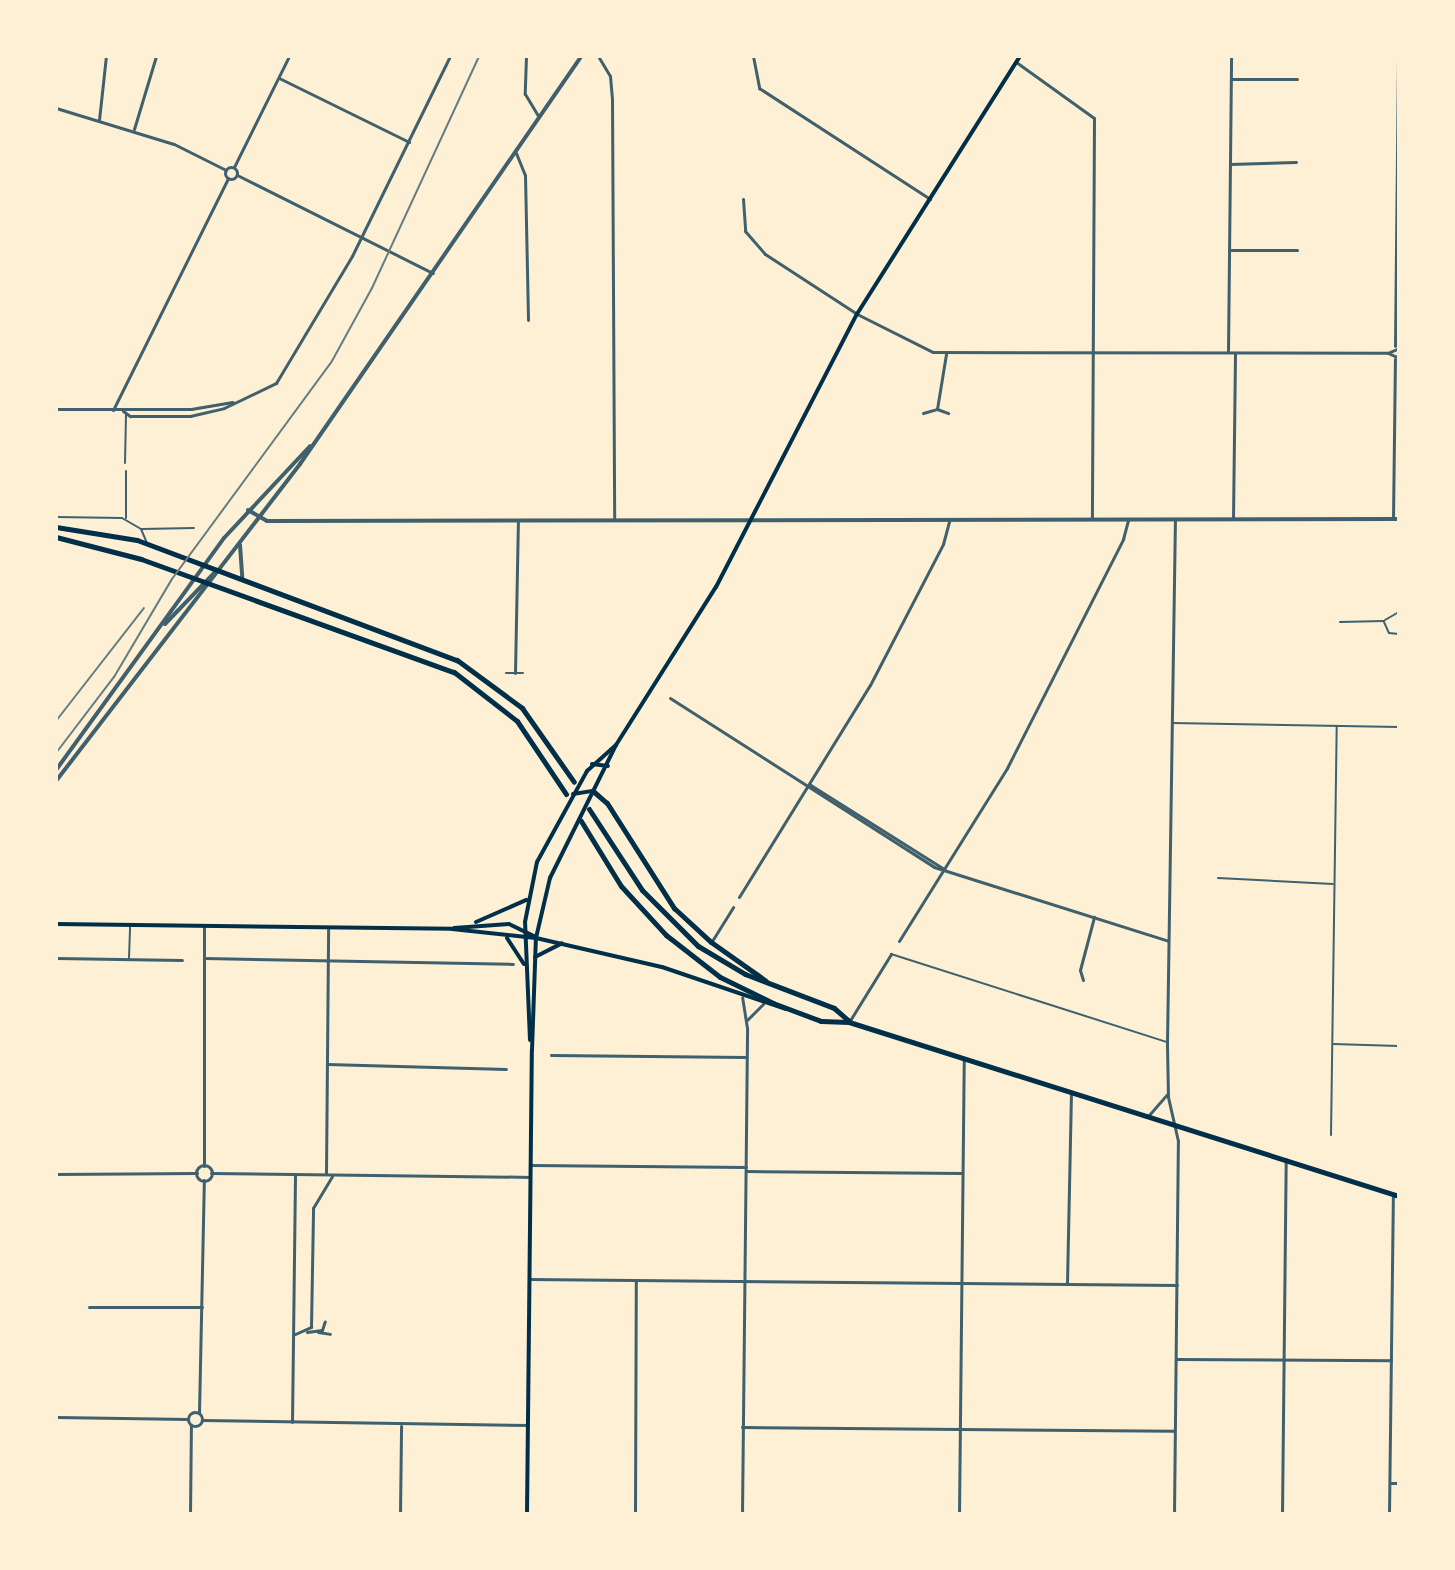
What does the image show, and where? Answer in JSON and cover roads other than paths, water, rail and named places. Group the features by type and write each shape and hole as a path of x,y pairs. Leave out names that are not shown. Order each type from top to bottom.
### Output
{"highway":[{"path":"56,527 147,543 432,649 480,673 530,718 574,782"},
{"path":"56,537 162,566 466,679 517,721 569,794"},
{"path":"591,792 607,803 664,895 711,942 769,984"},
{"path":"589,809 627,871 678,929 722,962 769,984 834,1008 849,1022"},
{"path":"581,821 621,886 666,935 720,977 788,1009 828,1022 849,1022 1071,1095 1396,1195"}],"main road":[{"path":"527,1514 535,957 536,937 550,878 573,824 608,766 616,745 716,587 857,314 1020,56"},
{"path":"532,1050 524,929 537,862 569,794 592,764 616,745"},
{"path":"592,764 608,766"},
{"path":"569,794 591,792"},
{"path":"452,929 528,899"},
{"path":"56,924 452,929 536,937 689,975 742,997 788,1009"},
{"path":"470,924 524,929 536,937"},
{"path":"506,936 525,967"},
{"path":"535,957 564,942"}],"street":[{"path":"99,120 106,56"},
{"path":"134,130 156,56"},
{"path":"56,108 134,130 226,170 234,167 289,56"},
{"path":"56,409 190,416 276,383 361,237 450,56"},
{"path":"526,56 525,94 540,118"},
{"path":"56,781 176,616 219,569 312,445 581,56"},
{"path":"598,56 610,76 612,99 614,518"},
{"path":"753,56 759,88 930,199"},
{"path":"1228,353 1231,56"},
{"path":"743,199 741,219 753,244 857,314 933,352 1388,353 1397,347 1398,56"},
{"path":"1016,62 1094,116 1092,519"},
{"path":"279,78 409,142"},
{"path":"1231,79 1297,79"},
{"path":"516,153 525,175 528,320"},
{"path":"1230,164 1296,162"},
{"path":"234,167 237,175 433,273"},
{"path":"113,410 228,178 226,170"},
{"path":"228,178 237,175"},
{"path":"1229,250 1297,250"},
{"path":"1233,519 1235,353"},
{"path":"248,510 267,521 1396,519 1397,359 1388,353"},
{"path":"937,409 946,354"},
{"path":"923,413 937,409 948,413"},
{"path":"56,770 163,624 176,616 196,578 248,510 312,445"},
{"path":"515,673 518,519"},
{"path":"739,897 870,685 943,544 949,519"},
{"path":"899,941 1007,768 1123,539 1128,519"},
{"path":"1174,1514 1177,1285 1174,1126 1168,1092 1167,1043 1175,519"},
{"path":"240,542 242,577"},
{"path":"670,698 944,869 1168,941"},
{"path":"711,942 733,907"},
{"path":"1083,980 1080,970 1094,917"},
{"path":"204,926 204,1166 211,1173 530,1177"},
{"path":"326,1175 328,929"},
{"path":"849,1022 891,954"},
{"path":"56,958 182,960"},
{"path":"204,958 513,964"},
{"path":"742,997 747,1020 742,1514"},
{"path":"747,1020 763,1004"},
{"path":"551,1055 746,1057"},
{"path":"959,1514 964,1060"},
{"path":"327,1064 506,1069"},
{"path":"1142,1116 1158,1109 1168,1092"},
{"path":"1067,1284 1071,1095"},
{"path":"1282,1514 1286,1159"},
{"path":"530,1165 962,1173"},
{"path":"56,1174 197,1173 204,1166"},
{"path":"197,1173 204,1180"},
{"path":"202,1420 199,1413 204,1180 211,1173"},
{"path":"292,1422 295,1174"},
{"path":"307,1332 311,1327 313,1208 333,1175"},
{"path":"1389,1514 1396,1195"},
{"path":"529,1279 1177,1285"},
{"path":"635,1514 636,1280"},
{"path":"89,1307 202,1307"},
{"path":"318,1332 325,1321"},
{"path":"293,1335 307,1332 330,1334"},
{"path":"1176,1359 1391,1360"},
{"path":"1391,1388 1399,1388"},
{"path":"56,1417 188,1419 199,1413"},
{"path":"188,1419 191,1425 190,1514"},
{"path":"191,1425 202,1420 528,1425"},
{"path":"400,1514 401,1424"},
{"path":"742,1427 1175,1431"},
{"path":"1390,1483 1399,1483"}],"lane":[{"path":"125,413 125,463"},
{"path":"126,471 126,520"},
{"path":"56,517 126,520 141,529 194,528"},
{"path":"141,529 147,543"},
{"path":"1384,621 1389,613 1399,612"},
{"path":"1340,622 1384,621"},
{"path":"1384,621 1389,633 1399,634"},
{"path":"506,673 523,673"},
{"path":"1171,723 1399,727"},
{"path":"1331,1135 1337,726"},
{"path":"1218,878 1334,884"},
{"path":"129,959 130,926"},
{"path":"891,954 1167,1043"},
{"path":"1331,1044 1399,1046"}],"railway":[{"path":"56,753 114,677 172,579 332,361 372,288 479,56"},
{"path":"56,721 144,608"}]}
